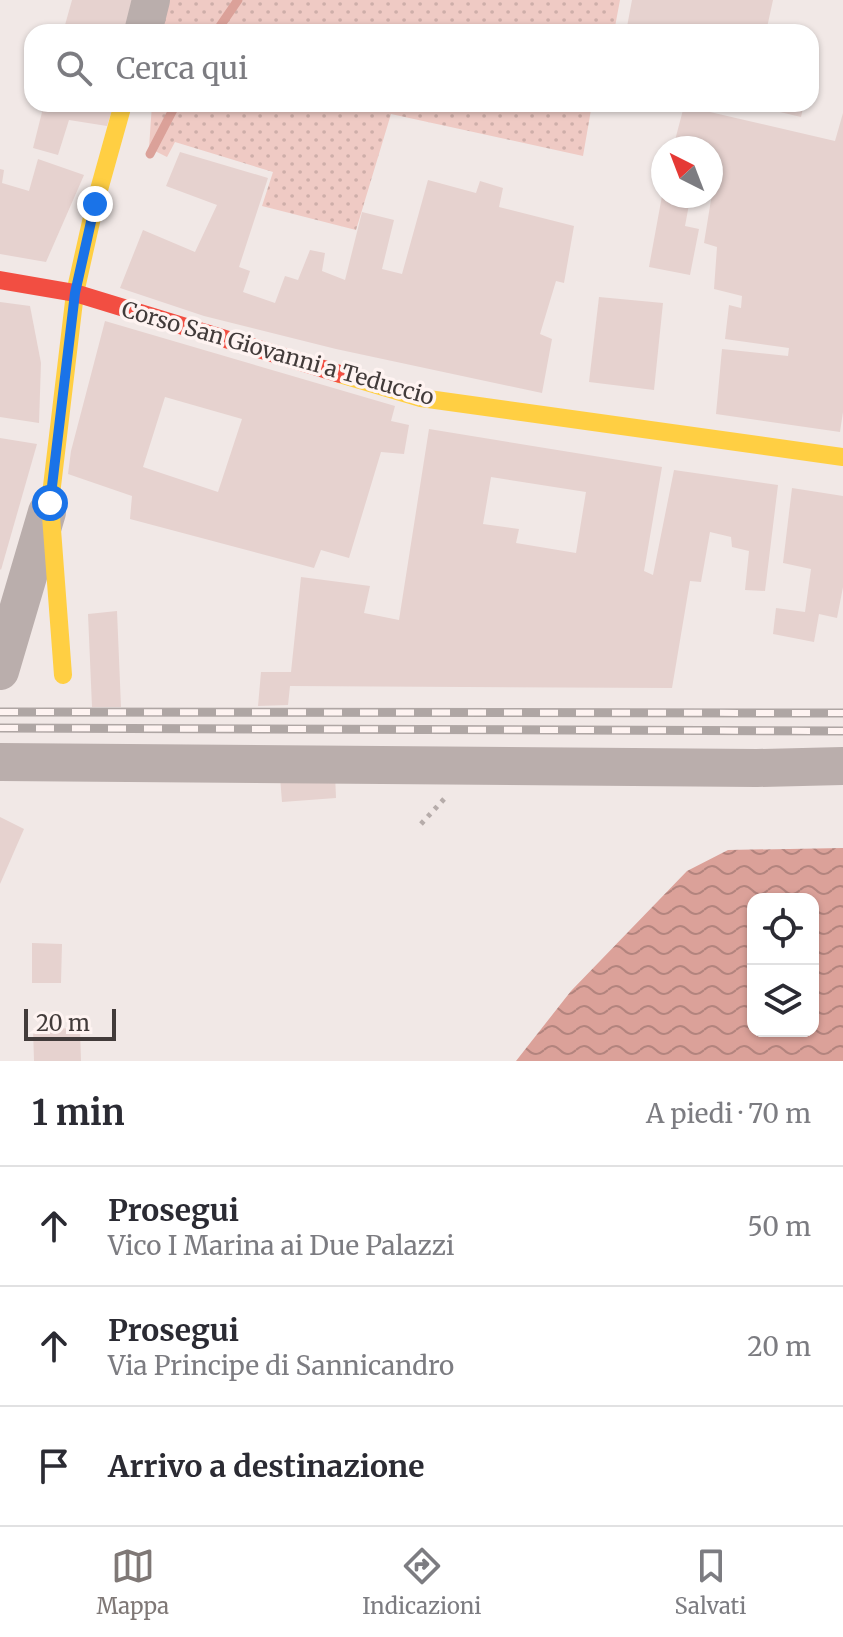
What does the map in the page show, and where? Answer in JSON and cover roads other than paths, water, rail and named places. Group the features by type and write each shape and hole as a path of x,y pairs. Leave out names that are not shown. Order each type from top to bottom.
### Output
{"main road":[{"path":"63,675 50,503 75,293 95,204 121,112"},
{"name":"Corso San Giovanni a Teduccio","path":"0,280 75,293 421,398 843,457"}],"street":[{"path":"145,24 151,0"},
{"path":"0,671 50,503"},
{"path":"0,762 757,768 843,766"}],"water":[{"path":"843,848 843,1061 516,1061 571,991 687,871 728,850"}],"waterway":[{"path":"222,24 238,0"},
{"path":"150,154 172,112"}],"railway":[{"path":"0,712 843,713"},
{"path":"0,728 843,731"}]}
